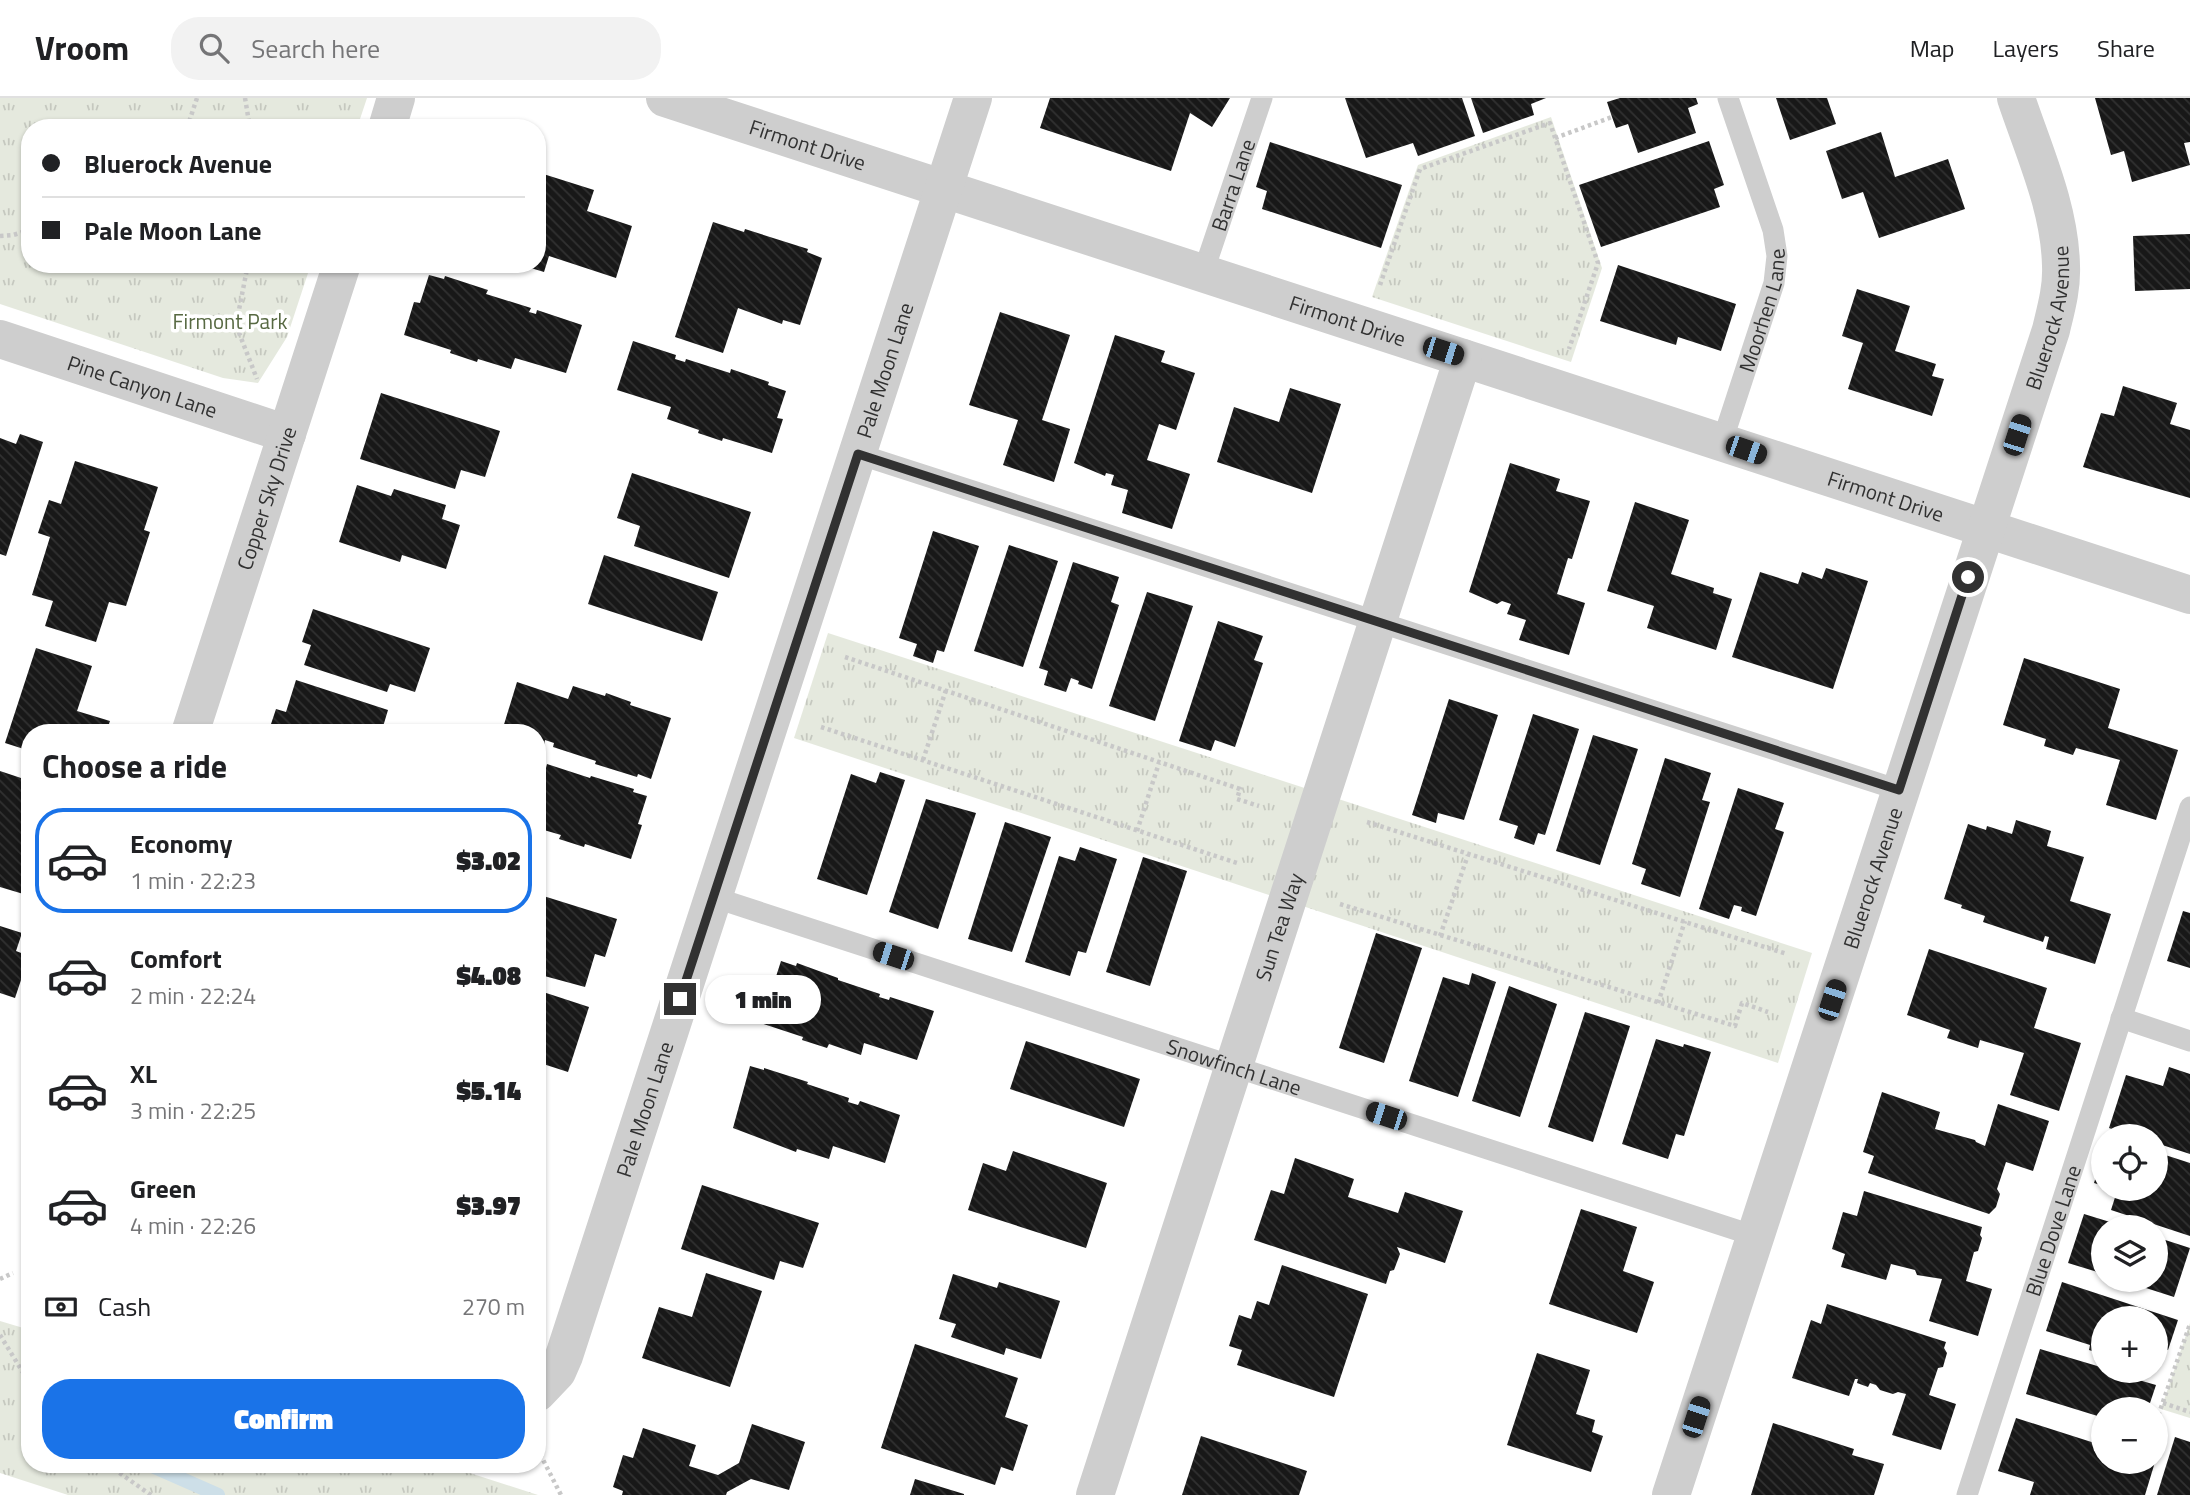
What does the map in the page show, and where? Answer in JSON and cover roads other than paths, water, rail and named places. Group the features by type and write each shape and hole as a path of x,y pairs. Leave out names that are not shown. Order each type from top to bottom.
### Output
{"street":[{"path":"390,119 396,98"},
{"name":"Firmont Drive","path":"665,98 2190,595"},
{"name":"Pale Moon Lane","path":"546,1384 557,1372 564,1356 973,98"},
{"name":"Bluerock Avenue","path":"1671,1495 2059,299 2062,268 2059,237 2052,206 2016,98"},
{"name":"Copper Sky Drive","path":"193,724 339,273"},
{"name":"Pine Canyon Lane","path":"0,339 287,434"},
{"name":"Sun Tea Way","path":"1095,1495 1464,358"}],"lane":[{"name":"Barra Lane","path":"1203,274 1262,98"},
{"name":"Moorhen Lane","path":"1722,442 1774,283 1777,256 1773,230 1728,98"},
{"path":"858,454 1899,790"},
{"name":"Blue Dove Lane","path":"1967,1495 2190,807"},
{"name":"Snowfinch Lane","path":"713,897 1755,1236"},
{"path":"2121,1018 2190,1041"}],"waterway":[{"path":"168,1473 218,1495"}],"park label":[{"name":"Firmont Park","path":"230,321"}]}
